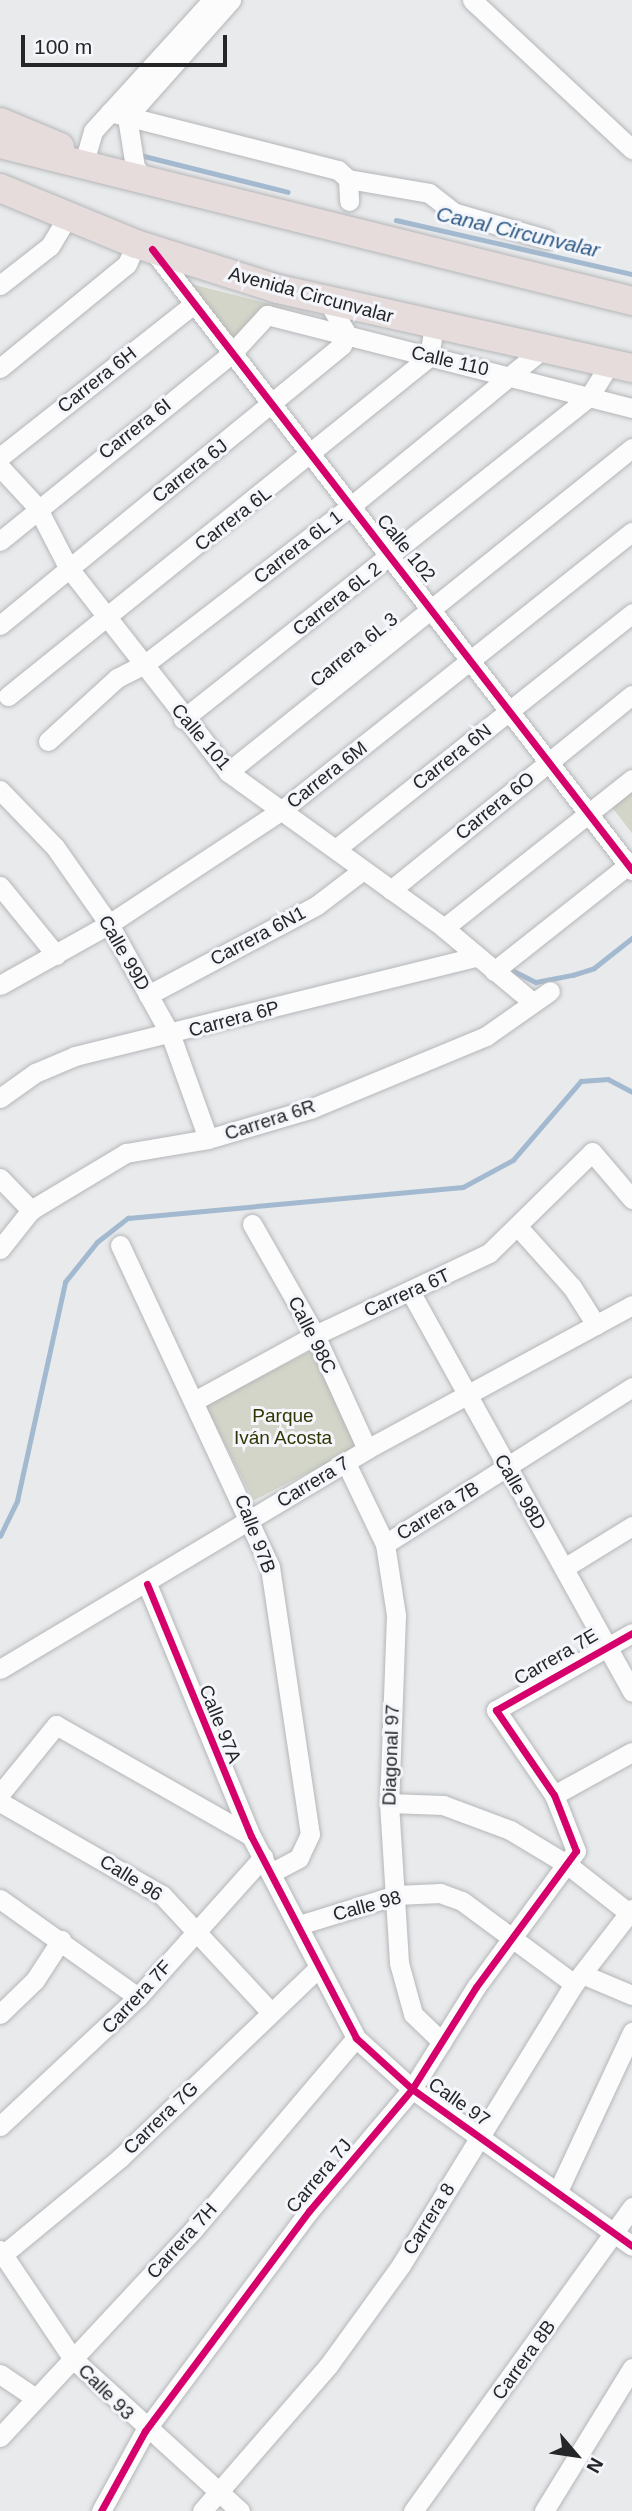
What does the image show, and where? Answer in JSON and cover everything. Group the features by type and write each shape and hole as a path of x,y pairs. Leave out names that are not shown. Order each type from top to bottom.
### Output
{"highway":[{"path":"0,122 55,142 81,166"},
{"path":"0,144 632,301"},
{"name":"Avenida Circunvalar","path":"0,188 66,219 144,247 328,303 621,365"}],"street":[{"path":"118,114 212,0"},
{"path":"81,166 93,131 118,114 231,0"},
{"path":"472,0 632,149"},
{"path":"118,114 338,170 348,179 429,193 453,212 546,239"},
{"path":"118,114 135,167 147,182"},
{"path":"348,179 349,201"},
{"path":"0,285 50,246 66,219"},
{"path":"0,369 144,247"},
{"name":"Calle 102","path":"144,247 194,304 312,457 433,606 510,712 631,865"},
{"path":"328,303 345,338"},
{"name":"Carrera 6H","path":"0,457 194,304"},
{"name":"Calle 110","path":"268,315 345,338 516,377 632,408"},
{"name":"Carrera 6I","path":"0,541 37,507 232,353 268,315"},
{"path":"429,356 434,325"},
{"name":"Carrera 6J","path":"0,625 68,567 272,406 345,338"},
{"name":"Carrera 6L 1","path":"48,741 117,678 145,664 351,506 516,377 545,347"},
{"name":"Carrera 6L","path":"8,696 312,457 429,356"},
{"name":"Carrera 6L 2","path":"183,719 393,556 589,397 621,365"},
{"name":"Carrera 6L 3","path":"228,772 632,448"},
{"name":"Calle 101","path":"0,467 37,507 68,567 145,664 183,719 228,772 337,848 444,928 475,957 530,1000"},
{"name":"Carrera 6M","path":"0,985 109,924 282,810 473,662 632,532"},
{"name":"Carrera 6N","path":"337,848 632,613"},
{"name":"Carrera 6O","path":"391,890 632,695"},
{"path":"444,928 632,779"},
{"name":"Calle 99D","path":"0,790 54,847 109,924 171,1036 208,1139"},
{"path":"494,971 631,865"},
{"name":"Carrera 6N1","path":"148,995 317,905 363,870"},
{"path":"0,886 56,955"},
{"name":"Carrera 6P","path":"0,1098 35,1073 75,1056 171,1036 475,957"},
{"name":"Carrera 6R","path":"0,1249 31,1210 126,1153 208,1139 310,1109 486,1036 530,1000 550,991"},
{"name":"Carrera 6T","path":"196,1401 315,1335 489,1254 519,1228 592,1152 632,1199"},
{"path":"0,1178 31,1210"},
{"name":"Calle 98C","path":"252,1224 315,1335 367,1449"},
{"path":"519,1228 572,1287 596,1325"},
{"name":"Calle 97B","path":"120,1245 251,1520 278,1608 309,1847"},
{"name":"Calle 98D","path":"410,1291 464,1395 608,1644 632,1692"},
{"name":"Carrera 7","path":"0,1669 147,1584 367,1449 632,1305"},
{"name":"Carrera 7B","path":"384,1544 630,1391"},
{"name":"Diagonal 97","path":"346,1463 384,1544 396,1615 389,1803 399,1963 412,2014 442,2042"},
{"path":"564,1568 632,1526"},
{"name":"Calle 97A","path":"147,1584 251,1836"},
{"name":"Carrera 7E","path":"554,1796 496,1710 608,1644 632,1633"},
{"path":"0,1794 56,1725 251,1836"},
{"path":"568,1865 573,1839 554,1796 632,1752"},
{"name":"Calle 96","path":"0,1802 148,1884 198,1931 269,2010"},
{"path":"389,1803 443,1805 510,1830 568,1865 631,1911"},
{"name":"Calle 97","path":"251,1836 269,1864 299,1925 316,1970 356,2038 412,2089 632,2246"},
{"name":"Carrera 7F","path":"0,2126 138,1997 198,1931 269,1864 309,1847"},
{"name":"Carrera 7J","path":"101,2511 145,2431 309,2211 412,2089 512,1936 568,1865"},
{"name":"Calle 98","path":"299,1925 396,1895 440,1893 462,1900 578,1979 632,1995"},
{"path":"0,1899 138,1997"},
{"name":"Carrera 8","path":"202,2511 328,2365 480,2136 578,1979 631,1911"},
{"path":"0,2014 35,1980 61,1940"},
{"name":"Carrera 7G","path":"1,2254 120,2158 269,2010 316,1970"},
{"path":"557,2193 632,2032"},
{"name":"Carrera 7H","path":"0,2437 33,2396 73,2359 356,2038"},
{"name":"Carrera 8B","path":"413,2511 632,2207"},
{"name":"Calle 93","path":"1,2254 73,2359 145,2431 240,2511"},
{"path":"544,2511 632,2368"},
{"path":"0,2374 33,2396"}],"green space":[{"path":"179,281 270,304 236,343"},
{"path":"632,789 632,833 611,806"},
{"name":"Parque Iván Acosta","path":"311,1351 360,1446 254,1500 205,1405"}],"waterway":[{"name":"Canal Circunvalar","path":"144,156 288,192"},
{"name":"Canal Circunvalar","path":"396,220 632,274"},
{"path":"508,968 536,982 573,975 594,968 632,938"},
{"path":"0,1536 17,1501 65,1282 97,1242 128,1218 463,1187 513,1160 581,1081 608,1079 632,1092"}],"cycle path":[{"path":"152,249 632,870"},
{"path":"147,1584 251,1836 356,2038 412,2089 632,2246"},
{"path":"101,2511 145,2431 309,2211 412,2089 476,1987 576,1851 554,1795 496,1710 632,1633"}]}
